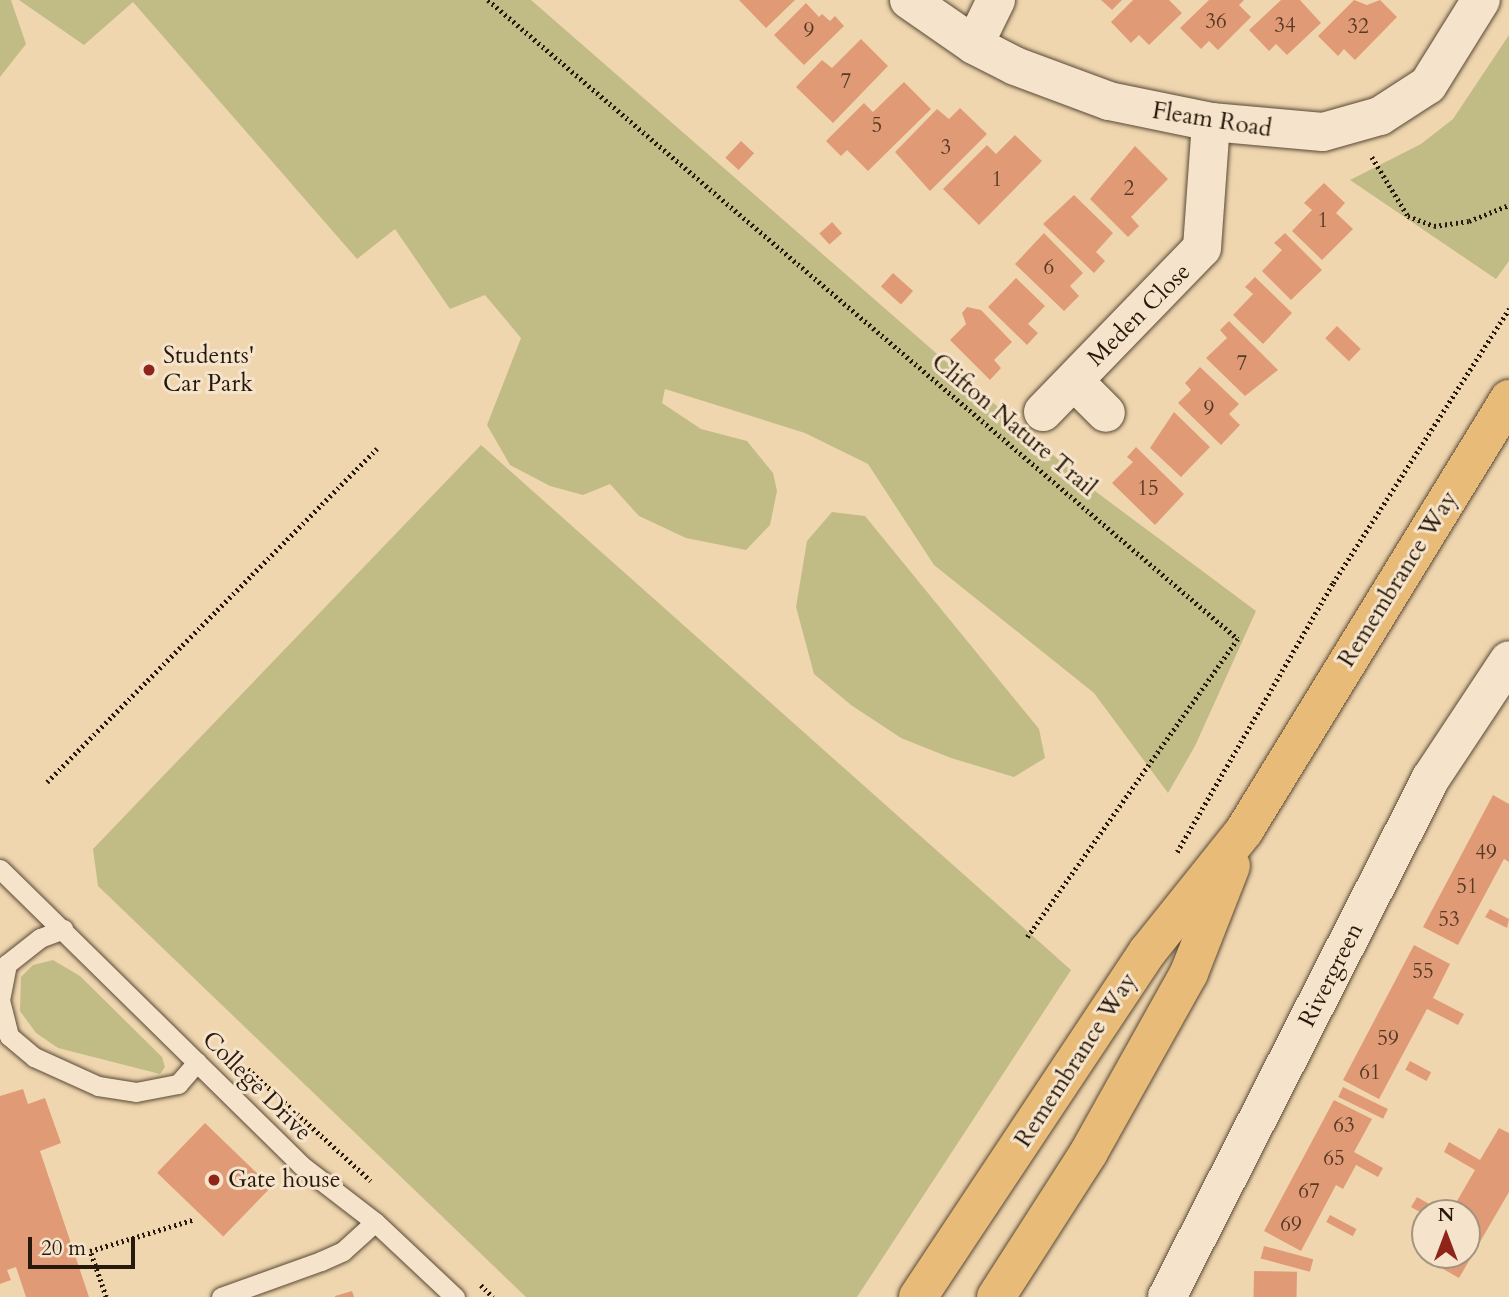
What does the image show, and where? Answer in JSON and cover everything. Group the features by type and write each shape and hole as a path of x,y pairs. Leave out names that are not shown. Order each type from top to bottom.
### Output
{"highway":[{"name":"Remembrance Way","path":"918,1297 1148,951 1244,831 1509,399"},
{"name":"Remembrance Way","path":"996,1297 1089,1152 1189,973 1244,831"}],"street":[{"name":"Fleam Road","path":"909,0 974,45 1026,71 1109,101 1211,122 1282,132 1323,132 1353,126 1404,104 1428,85 1481,0"},
{"path":"974,45 996,0"},
{"name":"Meden Close","path":"1043,412 1202,248 1211,122"},
{"name":"Meden Close","path":"1074,381 1106,413"},
{"name":"Rivergreen","path":"1167,1297 1431,778 1509,660"}],"lane":[{"name":"College Drive","path":"0,869 301,1165 375,1222 455,1297"},
{"path":"63,929 40,938 7,964 0,1000 9,1036 34,1056 98,1086 136,1092 178,1084 197,1062"},
{"path":"220,1297 343,1251 375,1222"}],"path":[{"name":"Clifton Nature Trail","path":"488,0 1238,639 1027,938"},
{"path":"1353,126 1408,216 1434,226 1469,221 1509,205"},
{"path":"1171,862 1333,583 1509,309"},
{"path":"47,782 377,449"},
{"path":"246,1068 374,1184"},
{"path":"106,1297 90,1251 192,1220"},
{"path":"475,1280 494,1297"}],"shaded area":[{"path":"0,0 11,0 26,44 0,77"},
{"path":"19,0 531,0 1091,488 1256,611 1195,746 1168,793 1094,693 934,565 868,464 805,433 665,389 662,403 701,429 747,441 773,473 777,491 770,525 746,550 686,538 639,516 610,484 583,495 550,486 510,465 487,425 521,338 485,295 450,309 395,229 357,259 133,2 84,45"},
{"path":"1509,35 1509,261 1496,279 1350,180 1421,144 1453,119"},
{"path":"481,445 1071,970 857,1297 526,1297 98,886 93,849"},
{"path":"832,512 865,516 1039,729 1045,758 1014,777 951,758 901,738 851,705 814,674 796,607 807,541"},
{"path":"53,960 80,976 162,1057 165,1067 160,1074 58,1048 36,1033 20,1011 21,977 33,965"}],"building":[{"path":"739,0 795,0 766,28"},
{"path":"1101,0 1122,0 1112,10"},
{"path":"1133,0 1169,0 1182,13 1149,45 1139,35 1131,43 1111,22"},
{"path":"1209,0 1244,0 1239,5 1251,17 1218,50 1209,41 1201,49 1180,28"},
{"path":"1281,0 1300,0 1321,23 1287,55 1276,44 1269,51 1249,30"},
{"path":"1354,0 1367,5 1380,0 1397,17 1355,60 1344,49 1338,56 1318,36"},
{"path":"806,3 819,17 822,14 830,21 835,16 844,26 804,65 774,35"},
{"path":"861,39 888,66 833,123 796,87 822,60 832,68"},
{"path":"904,82 931,109 868,171 847,150 841,156 826,141 864,103 873,112"},
{"path":"960,108 987,134 930,191 895,152 937,109 949,119"},
{"path":"1015,135 1042,161 979,225 943,189 987,145 996,154"},
{"path":"741,141 754,153 738,170 725,158"},
{"path":"1135,146 1168,179 1131,217 1139,226 1128,237 1090,199"},
{"path":"1324,183 1345,203 1336,213 1353,229 1322,260 1292,231 1312,210 1304,203"},
{"path":"1074,195 1113,233 1096,252 1105,261 1094,273 1043,224"},
{"path":"832,222 842,233 829,245 819,233"},
{"path":"1044,233 1083,273 1070,286 1079,296 1064,311 1015,264"},
{"path":"1285,233 1322,270 1291,300 1262,271 1282,250 1274,243"},
{"path":"893,273 913,291 901,304 881,286"},
{"path":"1255,277 1292,313 1263,344 1233,315 1253,294 1245,287"},
{"path":"1016,278 1045,306 1028,324 1038,333 1027,345 988,307"},
{"path":"967,307 981,310 1012,342 994,360 1001,368 990,380 950,340 966,324 962,313"},
{"path":"1229,321 1278,370 1245,396 1206,358 1227,338 1220,330"},
{"path":"1337,326 1361,349 1349,361 1325,338"},
{"path":"1200,367 1239,404 1229,414 1240,425 1221,445 1178,403 1191,390 1185,383"},
{"path":"1174,412 1210,447 1181,477 1150,448"},
{"path":"1136,447 1184,494 1155,525 1112,483 1133,462 1127,457"},
{"path":"1493,795 1509,804 1509,862 1504,859 1458,945 1423,927"},
{"path":"1490,909 1509,919 1507,928 1485,917"},
{"path":"1414,945 1450,964 1433,998 1464,1014 1458,1025 1427,1009 1379,1099 1343,1080"},
{"path":"1410,1061 1431,1072 1426,1081 1405,1070"},
{"path":"1343,1087 1388,1109 1383,1119 1338,1097"},
{"path":"23,1089 28,1104 45,1098 61,1143 40,1151 89,1297 26,1297 16,1267 7,1270 11,1280 0,1284 0,1096"},
{"path":"1334,1100 1372,1119 1354,1152 1383,1168 1378,1177 1356,1165 1343,1189 1336,1185 1301,1251 1264,1231"},
{"name":"Gate house","path":"205,1123 271,1187 223,1237 157,1173"},
{"path":"1499,1128 1509,1133 1509,1192 1481,1240 1481,1199 1458,1199 1475,1170 1444,1152 1449,1142 1480,1160"},
{"path":"1330,1215 1356,1229 1353,1236 1326,1222"},
{"path":"1264,1246 1313,1259 1310,1272 1261,1259"},
{"path":"1443,1269 1464,1269 1459,1278"},
{"path":"1254,1271 1297,1272 1297,1297 1254,1297"},
{"path":"352,1291 354,1297 335,1297 335,1296"}],"place":[{"name":"Students' Car Park","path":"149,370"},
{"name":"Gate house","path":"214,1180"}]}
